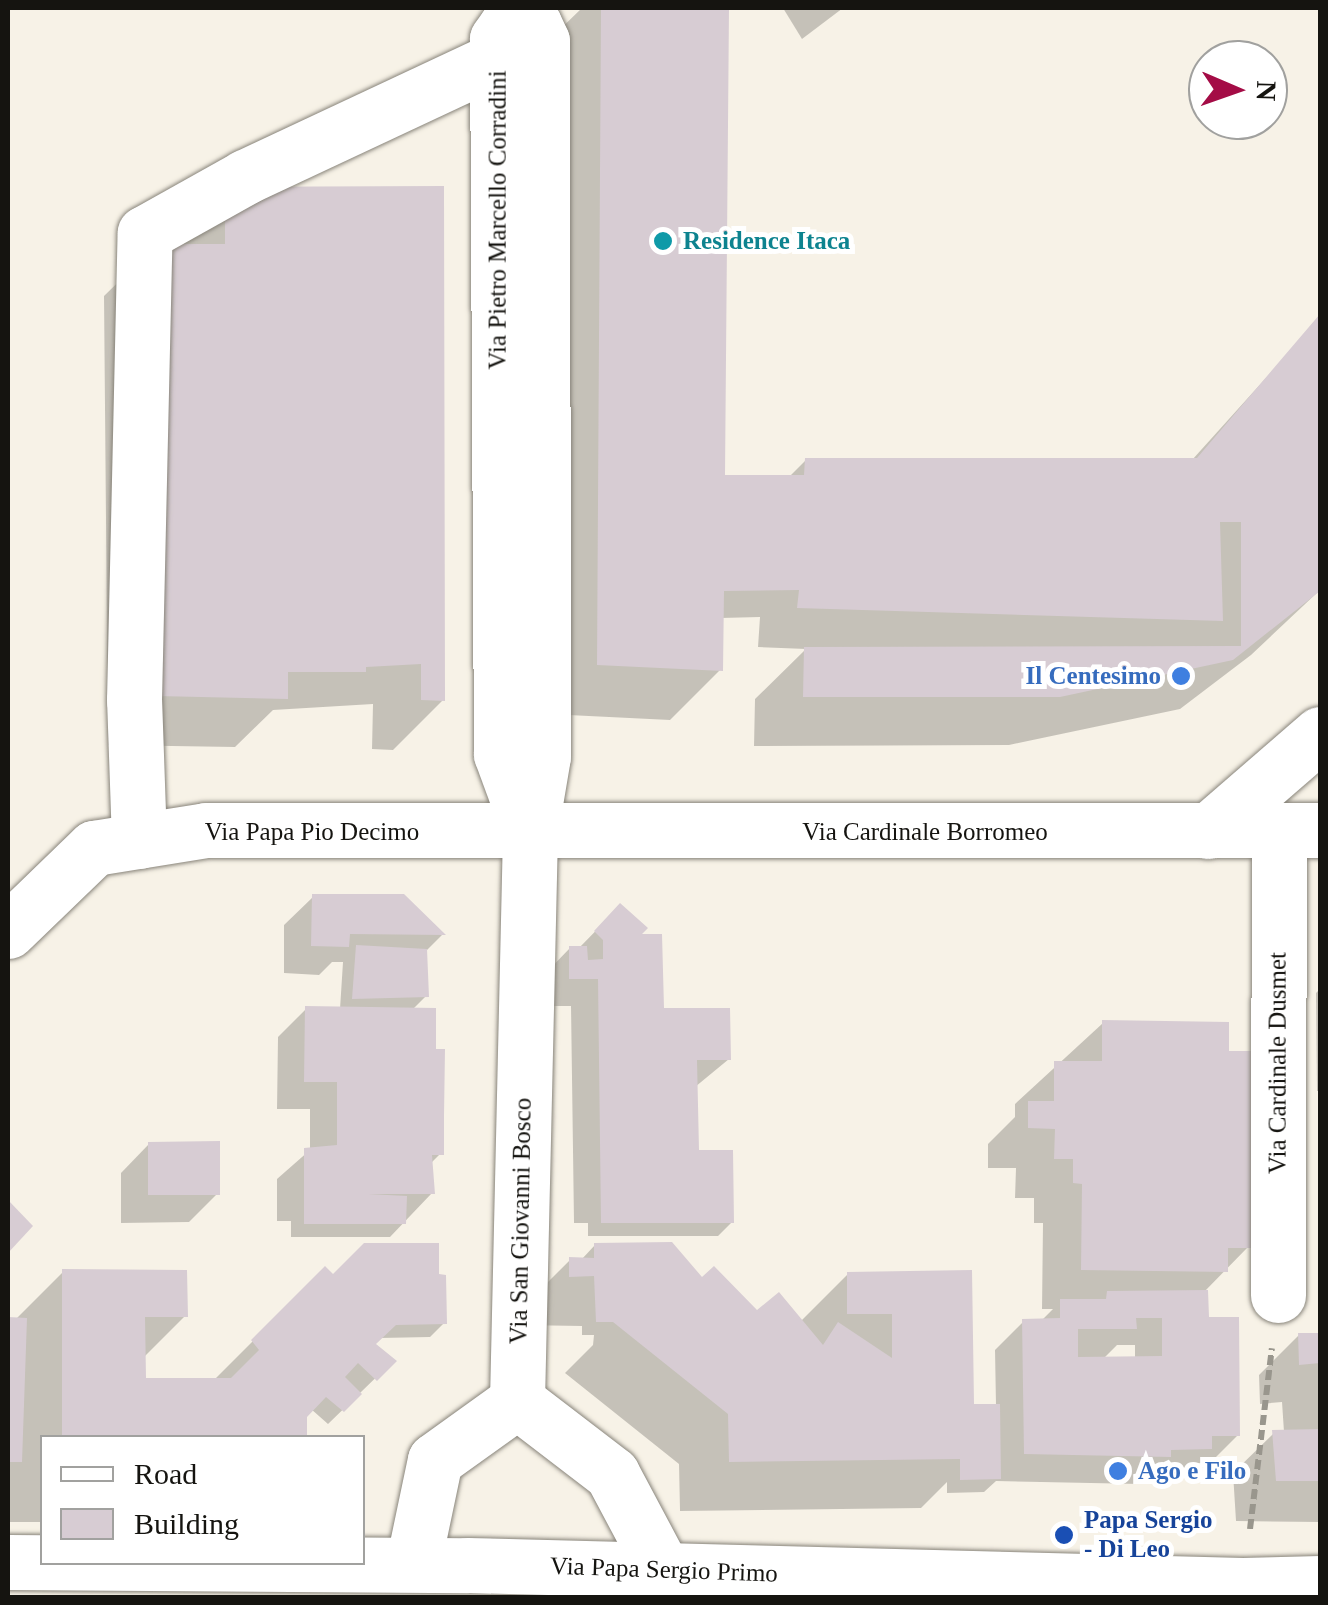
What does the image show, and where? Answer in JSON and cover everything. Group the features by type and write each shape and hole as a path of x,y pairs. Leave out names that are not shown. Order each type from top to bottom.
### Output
{"street":[{"name":"Via Pietro Marcello Corradini","path":"524,30 542,41 543,756 530,833"},
{"path":"140,841 134,700 145,233 524,30"},
{"path":"1208,831 1320,734"},
{"name":"Via Papa Pio Decimo","path":"8,931 94,848 206,830 530,833"},
{"name":"Via Cardinale Borromeo","path":"530,833 1300,830"},
{"name":"Via Cardinale Dusmet","path":"1278,1295 1300,830"},
{"name":"Via San Giovanni Bosco","path":"517,1401 530,833"},
{"path":"413,1564 435,1460 517,1401 612,1474 663,1570"},
{"name":"Via Papa Sergio Primo","path":"8,1562 40,1562"},
{"name":"Via Papa Sergio Primo","path":"365,1564 1243,1585 1320,1583"}],"path":[{"path":"1243,1585 1278,1295"}],"building":[{"path":"601,8 729,8 725,475 804,475 805,458 1197,458 1320,314 1320,591 1233,660 1060,697 803,697 804,647 1241,646 1241,522 1220,522 1223,621 797,608 799,590 724,591 723,671 597,665"},
{"path":"444,186 445,701 421,700 421,664 366,667 366,672 288,672 288,699 157,696 153,244 225,244 225,187"},
{"path":"312,894 404,894 446,935 350,934 349,947 311,946"},
{"path":"620,903 648,928 642,934 662,934 664,1008 730,1008 731,1060 697,1060 699,1150 733,1150 734,1223 601,1223 598,979 569,979 569,946 587,946 588,960 603,959 603,940 594,931"},
{"path":"356,945 427,949 429,997 352,999"},
{"path":"305,1006 436,1008 436,1049 445,1049 444,1155 432,1155 435,1194 368,1194 407,1196 406,1224 304,1224 304,1148 337,1145 337,1082 304,1082"},
{"path":"1102,1020 1229,1022 1229,1051 1253,1051 1251,1248 1228,1248 1228,1272 1081,1270 1082,1184 1073,1183 1073,1159 1054,1159 1055,1129 1028,1128 1028,1101 1054,1101 1054,1061 1102,1061"},
{"path":"220,1141 220,1195 148,1195 148,1142"},
{"path":"8,1200 33,1226 8,1253"},
{"path":"672,1242 702,1277 714,1266 757,1310 779,1292 823,1345 838,1322 892,1358 892,1314 847,1314 847,1272 972,1270 974,1404 1000,1404 1001,1479 960,1480 960,1459 729,1462 728,1414 613,1322 596,1322 594,1276 569,1277 569,1257 594,1258 594,1243"},
{"path":"364,1243 439,1243 439,1274 446,1275 447,1324 396,1325 376,1344 397,1361 377,1381 358,1363 345,1377 362,1394 344,1412 326,1397 307,1417 307,1435 62,1435 62,1269 187,1270 188,1317 145,1317 146,1378 231,1378 259,1350 251,1340 325,1266 333,1274"},
{"path":"1208,1290 1209,1317 1239,1317 1240,1436 1212,1436 1212,1449 1171,1450 1171,1457 1024,1454 1022,1319 1060,1318 1060,1299 1106,1299 1107,1291","holes":["1136,1318 1162,1318 1162,1356 1078,1357 1078,1329 1137,1329"]},
{"path":"8,1317 27,1318 22,1462 8,1462"},
{"path":"1298,1333 1320,1333 1320,1363 1299,1365"},
{"path":"1320,1429 1320,1481 1276,1481 1272,1430"}],"place":[{"name":"Residence Itaca","path":"663,241"},
{"name":"Il Centesimo","path":"1181,676"},
{"name":"Ago e Filo","path":"1118,1471"},
{"name":"Papa Sergio - Di Leo","path":"1064,1535"}]}
